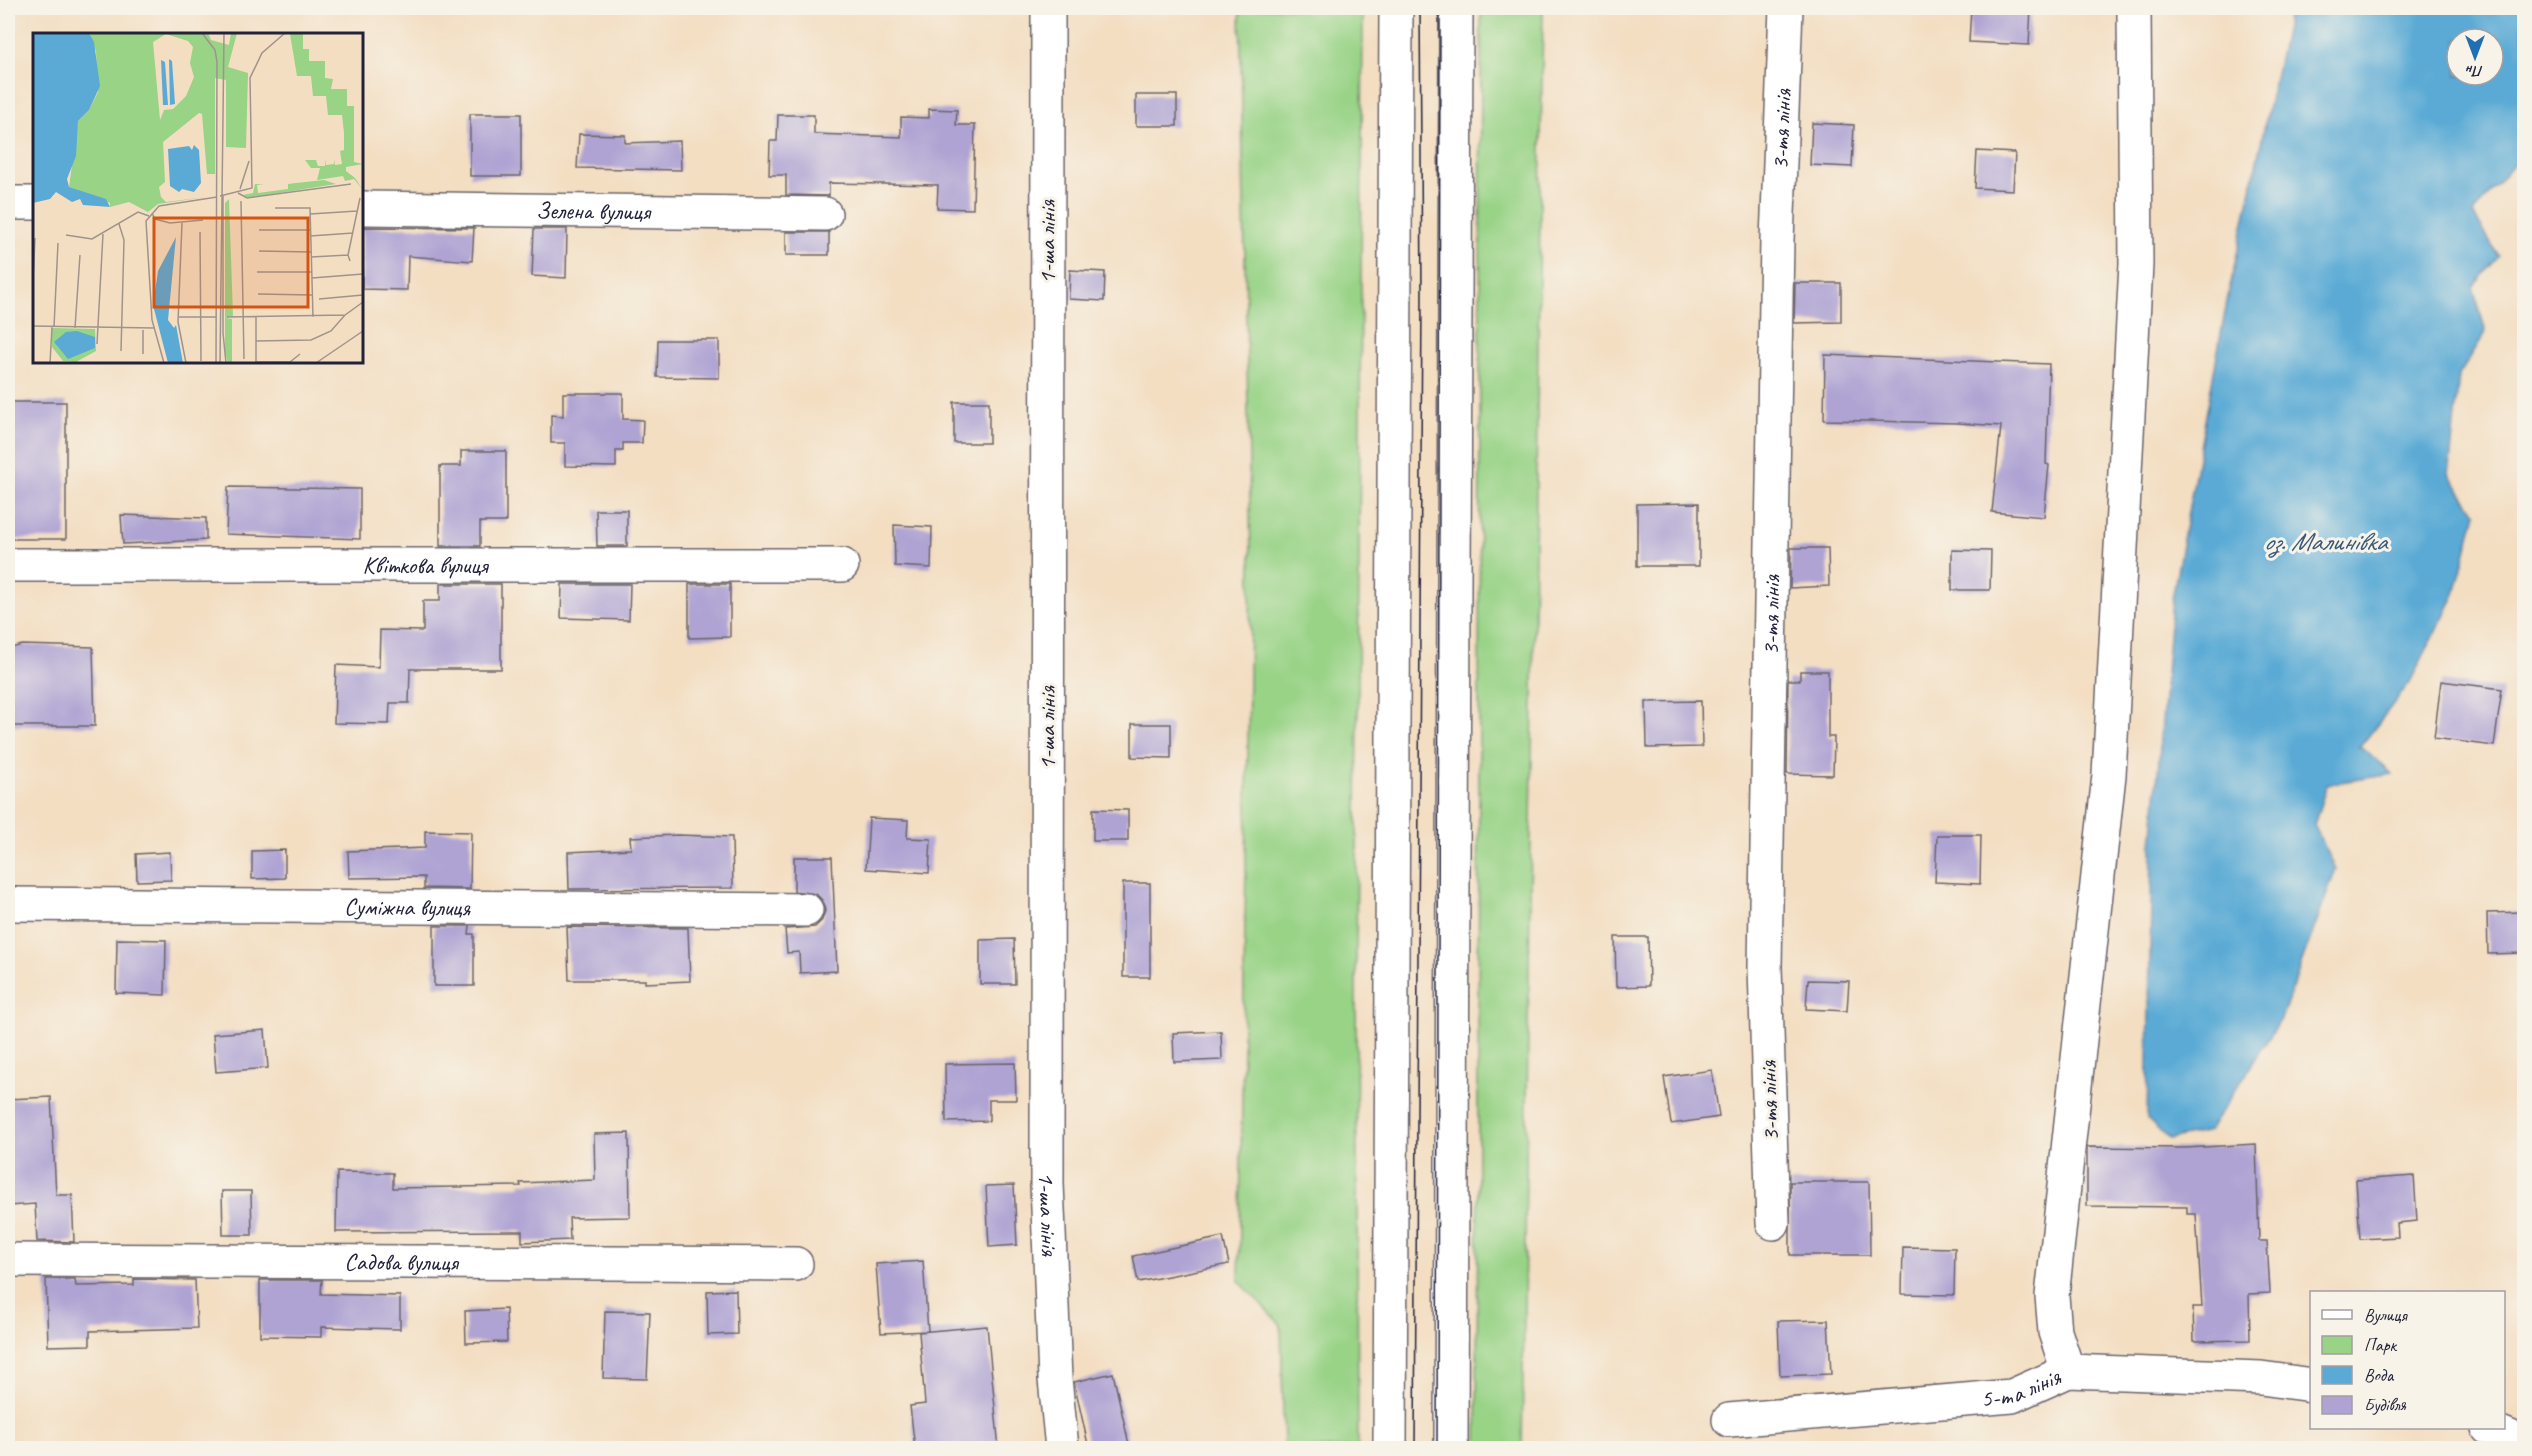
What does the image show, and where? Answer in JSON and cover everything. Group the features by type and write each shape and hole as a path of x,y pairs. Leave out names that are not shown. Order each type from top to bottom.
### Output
{"street":[{"name":"1-ша лінія","path":"1048,8 1047,1184 1055,1379 1062,1449"},
{"path":"1390,1449 1396,8"},
{"path":"1450,1449 1456,8"},
{"name":"3-тя лінія","path":"1773,1222 1765,968 1777,240 1786,8"},
{"path":"2068,1371 2055,1332 2052,1296 2109,774 2136,264 2134,8"},
{"path":"8,203 33,203"},
{"name":"Зелена вулиця","path":"363,208 825,214"},
{"name":"Квіткова вулиця","path":"8,565 842,565"},
{"name":"Суміжна вулиця","path":"8,904 806,910"},
{"name":"Садова вулиця","path":"8,1260 795,1264"},
{"name":"5-та лінія","path":"1729,1420 2012,1396 2068,1371 2261,1378 2310,1385"},
{"path":"2490,1429 2510,1437 2520,1449"}],"green space":[{"path":"1240,8 1363,8 1356,974 1358,1448 1284,1448 1281,1325 1239,1281 1251,562"},
{"path":"1481,8 1543,8 1522,1448 1477,1448"}],"water":[{"name":"оз. Малинівка","path":"2290,8 2524,8 2524,151 2473,214 2499,256 2473,287 2486,332 2459,375 2449,474 2476,513 2455,594 2410,682 2360,747 2393,774 2327,784 2314,825 2336,869 2281,1019 2209,1131 2169,1140 2147,1119 2152,846 2172,599 2228,296"}],"building":[{"path":"1971,8 2031,8 2029,45 1969,42"},
{"path":"1136,95 1177,95 1177,126 1136,126"},
{"path":"929,109 957,110 956,125 975,125 973,209 937,208 938,185 829,183 829,196 786,195 786,175 769,175 770,141 777,141 778,115 814,115 814,134 901,137 901,117 929,118"},
{"path":"470,114 521,114 521,176 470,176"},
{"path":"1812,123 1854,125 1852,167 1810,165"},
{"path":"579,134 625,135 625,143 680,141 681,170 577,168"},
{"path":"1977,151 2015,153 2013,190 1975,188"},
{"path":"363,227 474,228 472,261 408,256 407,290 363,289"},
{"path":"534,229 567,229 566,278 532,276"},
{"path":"786,232 829,232 829,255 786,255"},
{"path":"1070,270 1105,272 1104,301 1069,299"},
{"path":"1795,283 1841,283 1841,322 1794,323"},
{"path":"658,340 719,340 719,378 657,377"},
{"path":"1825,355 2049,364 2046,464 2049,465 2044,517 1992,512 2001,426 1824,420"},
{"path":"563,393 623,393 623,419 643,420 642,443 623,443 623,451 616,451 616,467 565,466 565,443 551,443 551,415 563,416"},
{"path":"8,402 66,402 66,539 8,539"},
{"path":"954,402 989,402 989,443 954,443"},
{"path":"461,451 506,451 506,522 480,522 480,546 440,546 440,466 461,466"},
{"path":"228,487 360,489 360,539 226,534"},
{"path":"1699,503 1699,566 1637,566 1637,504"},
{"path":"596,510 627,510 627,546 597,546"},
{"path":"121,515 206,518 206,540 123,544"},
{"path":"894,525 932,527 931,568 895,566"},
{"path":"1791,548 1828,548 1829,586 1790,588"},
{"path":"1952,550 1991,551 1990,590 1952,590"},
{"path":"440,584 501,584 501,669 410,669 409,703 390,703 389,724 334,723 336,665 379,667 380,630 423,631 423,601 440,601"},
{"path":"562,584 630,584 629,620 561,618"},
{"path":"689,584 730,584 730,637 689,638"},
{"path":"22,645 93,647 95,726 8,726 8,649"},
{"path":"1800,671 1828,671 1828,737 1834,737 1833,775 1787,774 1788,680 1800,680"},
{"path":"2441,681 2502,689 2494,746 2434,738"},
{"path":"1701,701 1702,747 1647,748 1646,702"},
{"path":"1132,724 1171,724 1171,758 1132,757"},
{"path":"1093,809 1128,810 1128,841 1093,841"},
{"path":"869,818 908,820 907,838 931,839 929,873 866,869"},
{"path":"425,831 471,832 470,889 424,888 424,877 349,878 348,851 425,848"},
{"path":"678,835 732,837 733,888 569,889 568,852 631,849 630,837"},
{"path":"1937,835 1981,835 1980,884 1935,882"},
{"path":"285,850 285,878 252,879 252,851"},
{"path":"170,852 171,880 137,881 136,854"},
{"path":"794,857 832,857 837,971 800,973 799,952 787,953 785,929 815,927 822,920 825,911 823,901 816,894 794,891"},
{"path":"1123,883 1150,883 1150,977 1123,977"},
{"path":"2524,912 2524,953 2488,954 2487,913"},
{"path":"434,926 470,926 469,934 474,934 474,986 434,986"},
{"path":"567,927 688,928 690,981 645,983 645,980 569,980"},
{"path":"1615,937 1648,937 1649,986 1616,987"},
{"path":"117,939 166,940 165,995 116,993"},
{"path":"1014,939 1015,984 980,984 980,940"},
{"path":"1808,980 1849,981 1847,1011 1806,1009"},
{"path":"265,1030 268,1068 216,1072 213,1034"},
{"path":"1221,1031 1222,1060 1174,1062 1173,1033"},
{"path":"1015,1063 1016,1100 989,1100 989,1121 946,1122 945,1064"},
{"path":"1712,1070 1719,1117 1671,1124 1664,1077"},
{"path":"51,1097 56,1195 72,1195 74,1242 37,1241 35,1204 8,1206 8,1099"},
{"path":"629,1133 630,1217 569,1218 570,1240 522,1242 522,1231 336,1232 337,1172 393,1173 393,1188 521,1186 520,1183 595,1180 594,1134"},
{"path":"2256,1144 2259,1241 2267,1241 2270,1293 2249,1294 2250,1340 2194,1341 2193,1307 2202,1307 2196,1214 2187,1214 2187,1207 2087,1206 2087,1147 2185,1148"},
{"path":"2414,1176 2417,1221 2397,1223 2398,1237 2360,1239 2356,1180"},
{"path":"1790,1182 1869,1182 1870,1255 1790,1255"},
{"path":"1014,1185 1017,1245 989,1247 986,1186"},
{"path":"222,1191 251,1191 252,1235 223,1235"},
{"path":"1223,1237 1229,1264 1138,1282 1133,1256"},
{"path":"1903,1247 1955,1248 1954,1295 1902,1294"},
{"path":"923,1261 928,1331 881,1333 876,1264"},
{"path":"46,1279 75,1279 76,1286 134,1285 134,1279 195,1280 197,1328 90,1331 90,1345 48,1346"},
{"path":"260,1280 322,1280 321,1294 400,1296 400,1329 321,1327 321,1337 260,1336"},
{"path":"736,1290 737,1334 708,1335 707,1291"},
{"path":"506,1309 507,1342 466,1343 465,1311"},
{"path":"605,1311 650,1312 647,1379 603,1378"},
{"path":"1828,1320 1831,1374 1780,1376 1778,1321"},
{"path":"987,1326 999,1449 915,1449 910,1406 925,1404 919,1332"},
{"path":"1113,1373 1130,1449 1089,1449 1074,1382"}],"tram line":[{"path":"1415,1448 1422,296 1420,8"},
{"path":"1437,1448 1440,8"}]}
